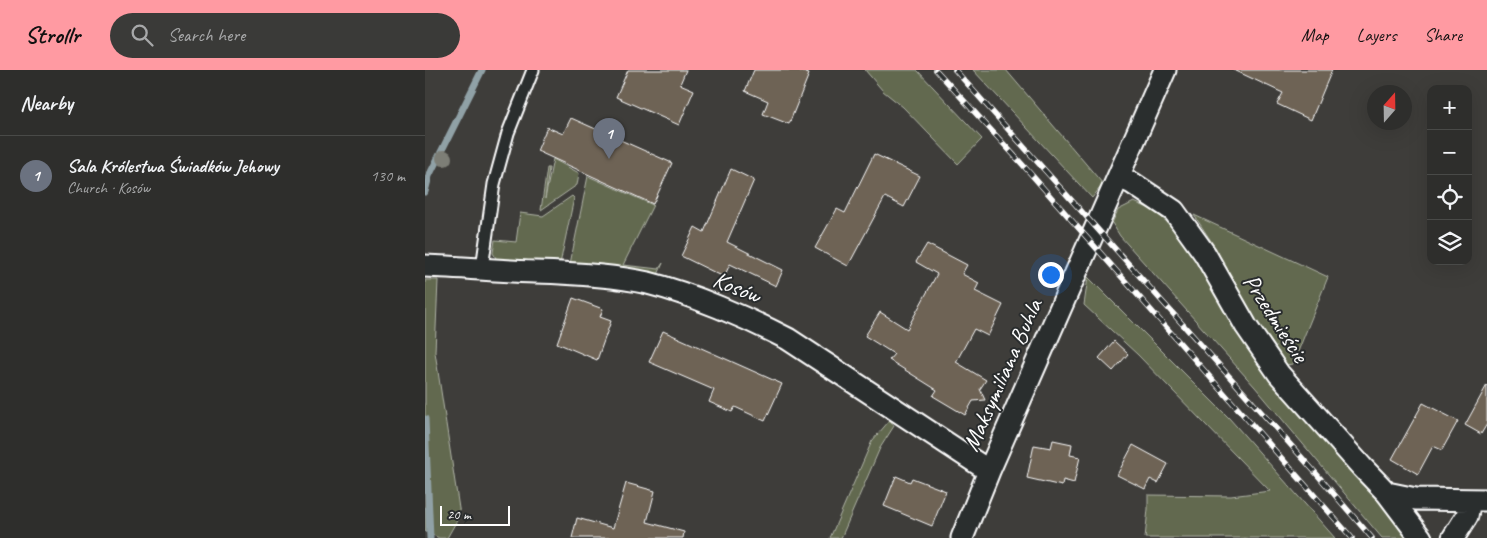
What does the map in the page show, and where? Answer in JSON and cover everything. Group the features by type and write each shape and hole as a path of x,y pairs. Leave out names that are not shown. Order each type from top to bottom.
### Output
{"street":[{"name":"Maksymiliana Buhla","path":"962,538 989,471 1165,70"},
{"name":"Przedmieście","path":"1119,177 1133,183 1174,212 1205,254 1246,326 1279,374 1361,467 1387,493 1421,538"},
{"name":"Kosów","path":"425,266 563,273 629,280 665,288 764,327 788,339 989,471"},
{"path":"1387,493 1416,499 1478,500"},
{"path":"1453,538 1478,500"}],"lane":[{"path":"482,268 494,184 508,133 533,70"}],"green space":[{"path":"865,70 917,70 982,139 958,164 903,107 883,91"},
{"path":"973,70 1006,70 1103,184 1092,198"},
{"path":"553,159 579,173 577,185 541,210 547,168 549,168 545,199"},
{"path":"588,176 653,205 623,265 659,269 663,263 657,277 570,264"},
{"path":"572,196 574,198 560,264 497,260 493,253 495,240 516,242 520,213 543,216"},
{"path":"1134,202 1153,210 1168,223 1200,260 1236,331 1410,538 1382,538 1255,387 1120,236 1112,223 1118,210"},
{"path":"1194,215 1328,277 1293,364 1286,365 1252,317 1215,247"},
{"path":"1088,277 1229,418 1335,538 1145,538 1148,495 1231,496 1270,491 1138,355 1084,305"},
{"path":"425,280 438,280 435,352 460,515 447,538 439,538 425,531"},
{"path":"890,420 894,426 880,448 841,538 830,538 872,441"}],"building":[{"path":"628,70 686,70 680,84 694,90 679,125 616,97"},
{"path":"754,70 798,70 809,74 789,124 763,114 768,101 745,91"},
{"path":"1234,70 1332,70 1311,120 1277,104 1283,93"},
{"path":"571,118 672,163 653,204 537,151 547,127 563,134"},
{"path":"874,154 920,176 904,207 885,197 848,266 815,248 837,209 845,213"},
{"path":"731,169 754,180 727,242 783,270 776,286 730,264 724,277 681,256 695,227 704,232"},
{"path":"927,244 967,265 962,274 979,283 975,291 1003,305 988,336 974,329 956,362 986,380 980,389 985,400 973,401 965,415 933,396 937,390 889,360 894,354 865,336 880,312 907,329 937,274 916,262"},
{"path":"573,298 603,309 600,317 611,321 597,360 557,343"},
{"path":"663,331 782,384 765,421 735,407 732,412 709,402 714,390 649,362"},
{"path":"1114,341 1128,354 1113,371 1099,358"},
{"path":"1487,385 1487,424 1481,434 1465,425"},
{"path":"1423,403 1458,421 1442,450 1433,446 1418,474 1392,459"},
{"path":"1053,440 1072,444 1070,455 1080,457 1074,483 1063,480 1062,486 1027,478 1034,445 1051,448"},
{"path":"1133,445 1168,464 1158,483 1150,479 1145,489 1117,475"},
{"path":"896,476 910,482 912,478 946,491 932,526 884,506"},
{"path":"626,483 655,491 647,522 684,532 683,538 572,538 577,518 613,528"}],"waterway":[{"path":"425,192 429,176 482,70"},
{"path":"425,419 430,538"}],"railway":[{"path":"936,70 1022,164 1352,538"},
{"path":"955,70 1372,538"}],"place":[{"name":"Sala Królestwa Świadków Jehowy","path":"609,159"}]}
